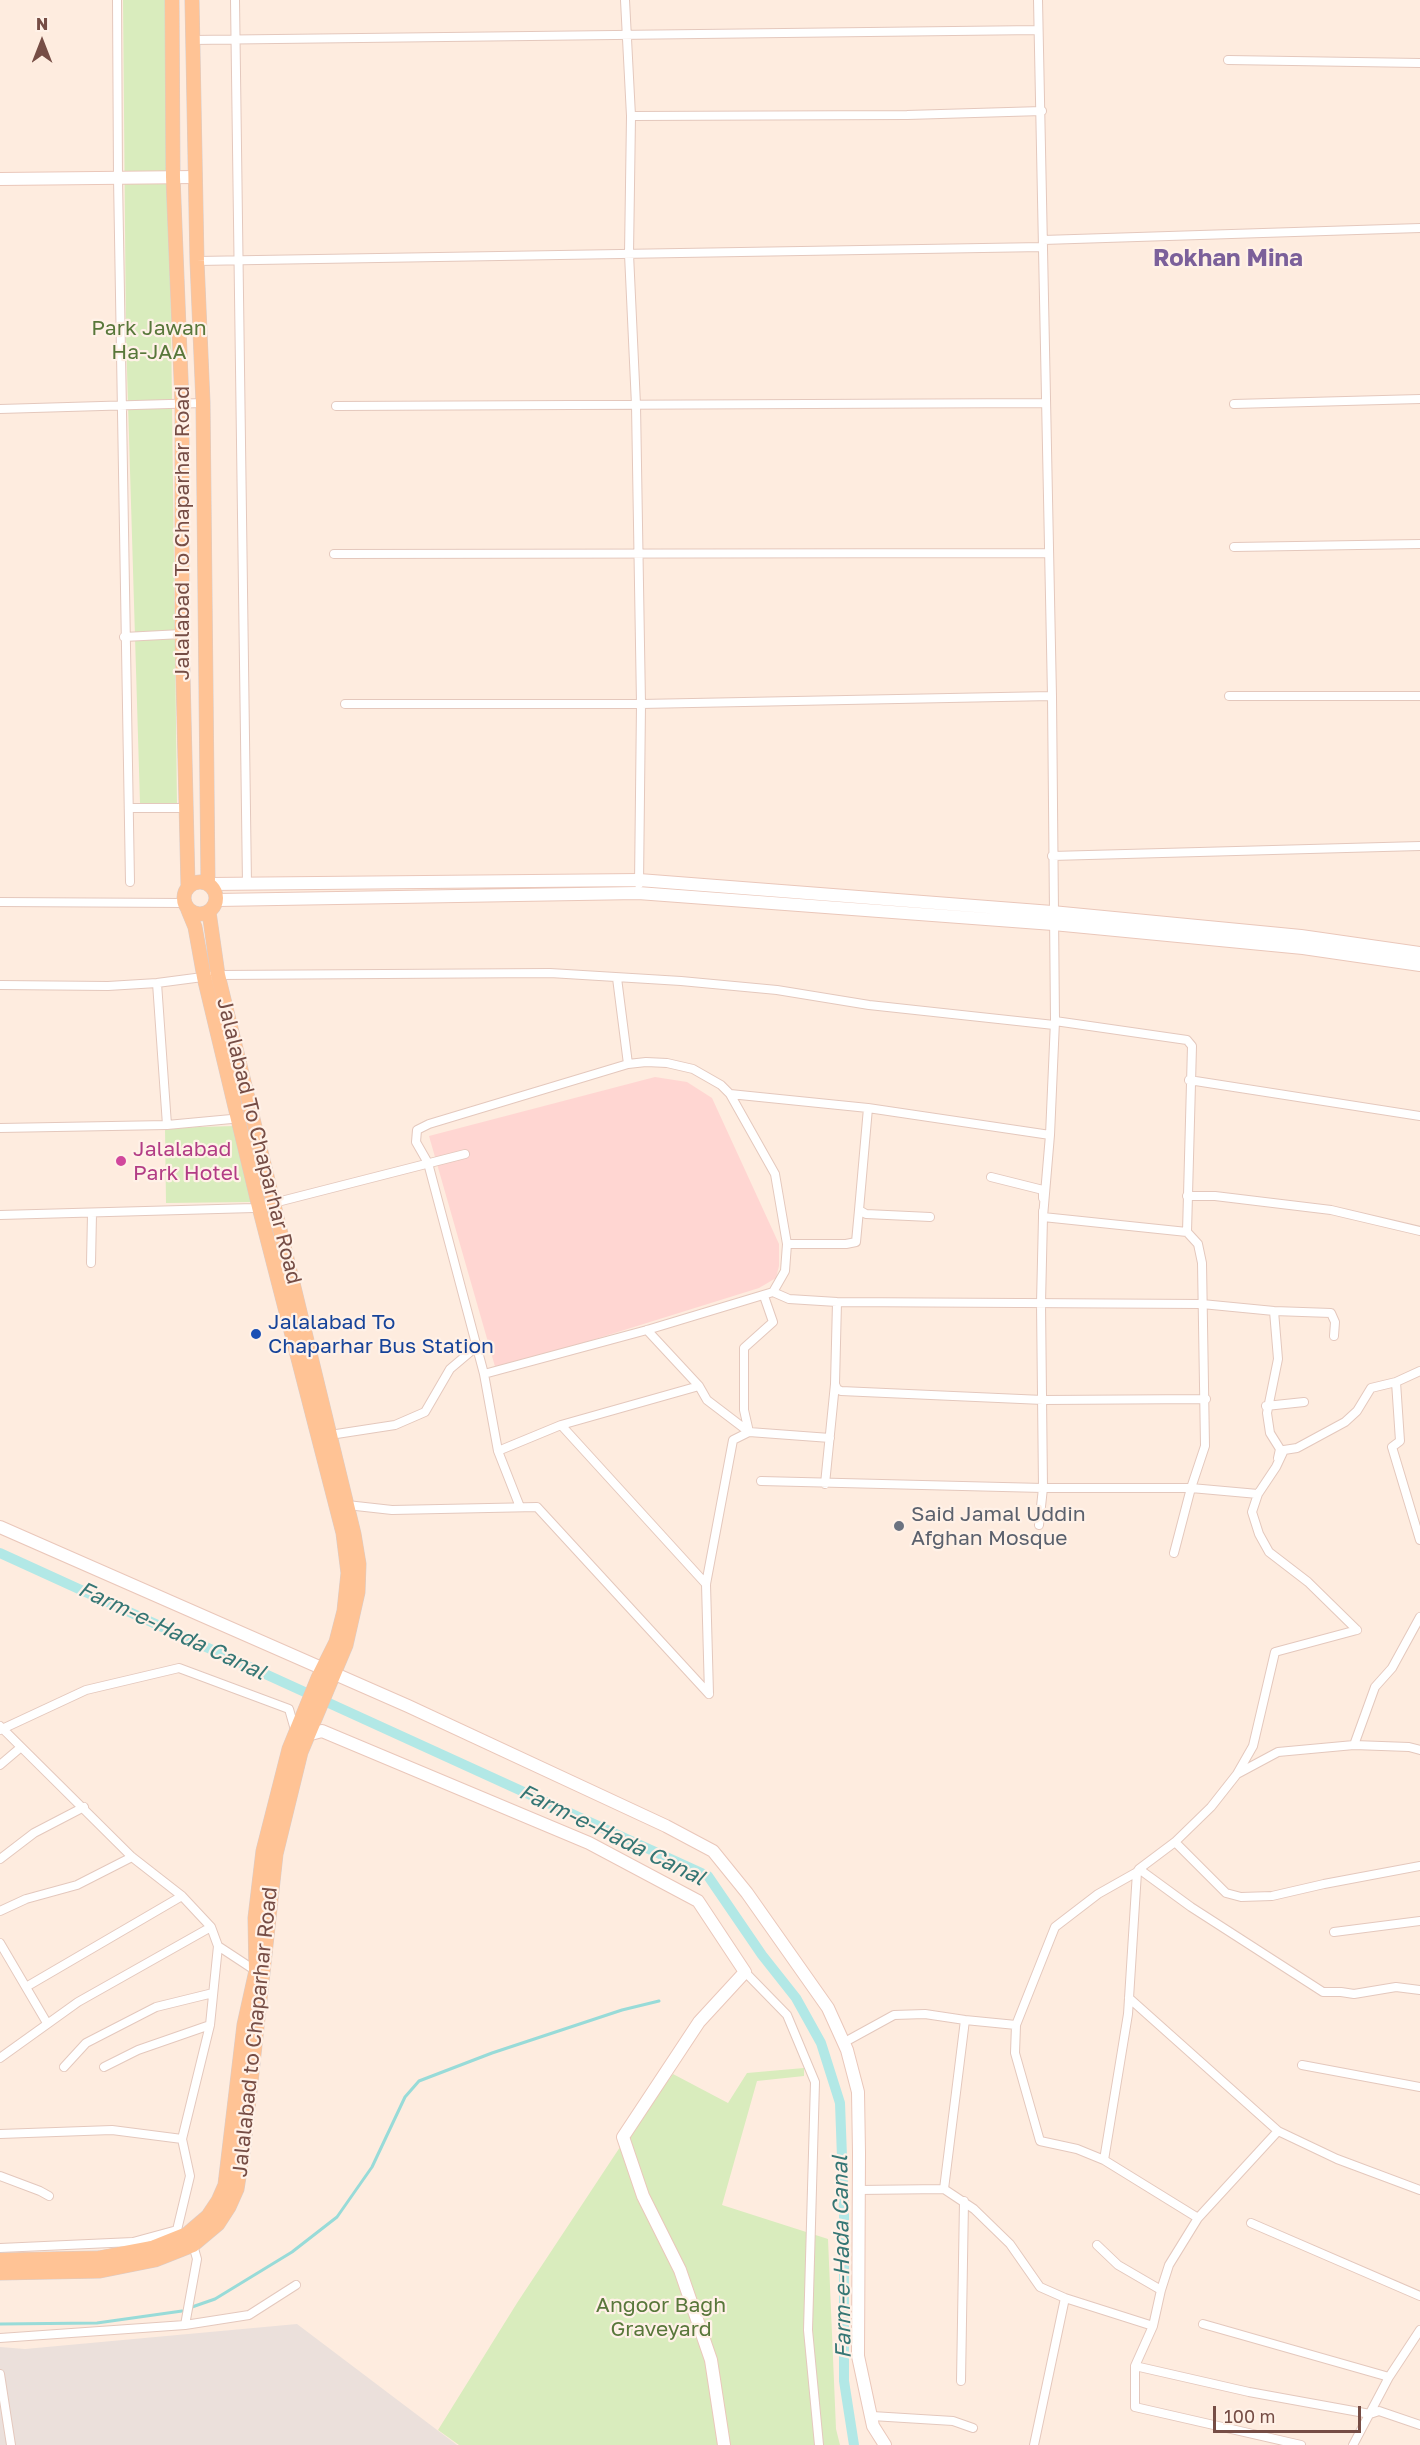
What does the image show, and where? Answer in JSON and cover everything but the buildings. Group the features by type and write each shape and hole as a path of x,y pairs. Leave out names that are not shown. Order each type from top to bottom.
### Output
{"main road":[{"name":"Jalalabad To Chaparhar Road","path":"172,0 173,177 182,404 182,634 189,886"},
{"name":"Jalalabad To Chaparhar Road","path":"192,0 197,261 203,404 209,884"},
{"path":"198,881 209,884 216,892 217,900 209,912 195,914 186,906 183,896 189,886 198,881"},
{"name":"Jalalabad To Chaparhar Road","path":"186,906 211,976 253,1117 347,1505 359,1564 358,1592 346,1645 326,1676"},
{"name":"Jalalabad To Chaparhar Road","path":"209,912 211,976 237,1119 343,1533 348,1573 344,1611 326,1676"},
{"path":"295,1751 326,1676"},
{"name":"Jalalabad to Chaparhar Road","path":"0,2260 99,2258 152,2248 187,2234 208,2216 225,2186 244,2025 256,1971 255,1918 263,1851 295,1751"},
{"name":"Jalalabad to Chaparhar Road","path":"0,2273 100,2271 155,2260 193,2246 219,2224 237,2189 244,2145 276,1854 295,1751"}],"street":[{"path":"117,0 124,637 130,808 130,882"},
{"path":"235,0 247,884"},
{"path":"625,0 631,116 628,254 636,405 641,704 638,893"},
{"path":"1038,0 1052,696 1055,1023 1050,1135 1043,1217"},
{"path":"192,40 1038,30"},
{"path":"1228,60 1420,63"},
{"path":"631,116 907,115 1042,111"},
{"path":"0,179 195,177"},
{"path":"197,261 628,254 1043,243 1420,228"},
{"path":"1234,404 1420,399"},
{"path":"0,409 203,404"},
{"path":"336,406 1046,404"},
{"path":"1234,547 1420,544"},
{"path":"334,554 638,555 1049,552"},
{"path":"124,637 182,634"},
{"path":"345,704 641,704 1052,696"},
{"path":"1229,696 1420,696"},
{"path":"130,808 186,808"},
{"path":"1052,856 1420,846"},
{"path":"209,884 639,880 1053,918 1420,964"},
{"path":"217,900 638,893 1053,918 1301,936 1420,953"},
{"path":"0,902 186,906"},
{"path":"0,985 157,983 211,976 550,973 681,981 777,990 869,1005 1055,1023 1187,1040 1192,1046 1189,1080 1187,1232"},
{"path":"617,978 628,1064"},
{"path":"157,983 167,1125"},
{"path":"520,1507 498,1451 484,1374 428,1163 416,1142 417,1130 423,1126 628,1064 646,1062 681,1065 706,1076 730,1094 775,1174 787,1245 785,1271 769,1294 773,1322 744,1348 744,1410 750,1432"},
{"path":"1189,1080 1420,1116"},
{"path":"730,1094 868,1108 1050,1135"},
{"path":"787,1245 856,1242 868,1108"},
{"path":"0,1128 167,1125 253,1117"},
{"path":"0,1215 92,1214 162,1209 259,1207 465,1154"},
{"path":"991,1177 1043,1190 1041,1304 1043,1488 1039,1525"},
{"path":"1187,1196 1215,1196 1331,1210 1420,1231"},
{"path":"859,1210 866,1214 930,1217"},
{"path":"91,1263 92,1214"},
{"path":"1043,1217 1187,1232 1198,1244 1202,1263 1205,1446 1174,1553"},
{"path":"484,1374 769,1294 789,1299 837,1302 1202,1304 1274,1311 1331,1313 1335,1322 1334,1336"},
{"path":"825,1484 835,1384 837,1302"},
{"path":"1274,1311 1278,1359 1266,1406 1270,1432 1280,1449 1276,1467"},
{"path":"647,1330 699,1386 707,1400 750,1432"},
{"path":"330,1435 395,1425 425,1412 450,1369 476,1347"},
{"path":"1198,2218 1104,2160 1077,2150 1040,2141 1015,2053 1016,2025 1055,1926 1175,1842 1210,1807 1237,1774 1253,1746 1275,1652 1358,1630 1308,1582 1269,1552 1259,1534 1252,1512 1258,1494 1284,1450 1297,1448 1345,1422 1357,1411 1371,1388 1396,1382 1420,1371"},
{"path":"1396,1382 1400,1441 1392,1447 1420,1540"},
{"path":"835,1384 841,1391 1043,1400 1206,1399"},
{"path":"498,1451 561,1425 699,1386"},
{"path":"1266,1406 1304,1402"},
{"path":"561,1425 706,1584"},
{"path":"347,1505 392,1510 537,1507 709,1694 706,1584 733,1440 750,1432 830,1437"},
{"path":"761,1481 1043,1488 1191,1488 1258,1494"},
{"path":"0,1527 326,1676 418,1711 666,1826 713,1851 747,1893 828,2008 843,2043 858,2092 858,2356 873,2426 885,2445"},
{"path":"1354,1744 1375,1687 1392,1668 1420,1617"},
{"path":"0,2248 133,2242 177,2230 190,2176 182,2139 210,2025 218,1946 211,1927 182,1896 132,1857 84,1807 1,1729 86,1690 179,1668 290,1709 304,1728 322,1731 589,1843 698,1901 745,1972 787,2015 815,2082 808,2330 819,2445"},
{"path":"1237,1774 1278,1752 1354,1744 1409,1747 1420,1750"},
{"path":"0,1765 20,1748"},
{"path":"0,1858 34,1833 84,1807"},
{"path":"1175,1842 1226,1893 1241,1898 1272,1896 1420,1866"},
{"path":"0,1911 26,1899 77,1885 132,1857"},
{"path":"1138,1870 1323,1992 1354,1994 1396,1987 1420,1990"},
{"path":"1104,2160 1129,1998 1138,1870"},
{"path":"26,1987 182,1896"},
{"path":"1334,1932 1420,1921"},
{"path":"0,2058 78,2002 211,1927"},
{"path":"0,1943 47,2023"},
{"path":"218,1946 256,1971"},
{"path":"724,2445 711,2360 680,2270 643,2196 623,2137 699,2022 745,1972"},
{"path":"64,2067 86,2043 156,2007 213,1993"},
{"path":"1129,1998 1278,2131 1337,2159 1420,2190"},
{"path":"843,2043 894,2015 925,2014 1016,2025"},
{"path":"944,2189 965,2020"},
{"path":"104,2067 138,2050 210,2025"},
{"path":"1302,2065 1420,2087"},
{"path":"0,2134 112,2130 182,2139"},
{"path":"1278,2131 1198,2218 1169,2265 1153,2326 1136,2366 1135,2407 1301,2445"},
{"path":"0,2176 49,2196"},
{"path":"858,2190 944,2189 964,2201 1010,2244 1040,2287 1065,2298 1153,2326"},
{"path":"961,2381 964,2201"},
{"path":"1251,2223 1420,2296"},
{"path":"185,2325 197,2259 193,2246"},
{"path":"1097,2246 1118,2265 1161,2290"},
{"path":"0,2338 185,2325 249,2315 296,2285"},
{"path":"1034,2445 1065,2298"},
{"path":"1203,2325 1389,2377"},
{"path":"1353,2445 1389,2377 1420,2330"},
{"path":"1136,2366 1249,2392 1371,2414 1379,2411 1420,2425"},
{"path":"0,2374 11,2445"},
{"path":"872,2416 953,2421 974,2428"}],"shaded area":[{"path":"655,1077 687,1082 712,1098 779,1244 779,1266 776,1278 759,1288 496,1370 429,1136"},
{"path":"297,2324 457,2445 0,2445 0,2347 25,2349"}],"green space":[{"name":"Park Jawan Ha-JAA","path":"123,0 167,0 177,805 140,803 126,337"},
{"path":"235,1126 251,1202 166,1203 165,1128"},
{"name":"Angoor Bagh Graveyard","path":"804,2068 804,2076 757,2081 722,2205 828,2239 836,2429 840,2445 459,2445 438,2430 517,2303 626,2138 673,2074 728,2103 747,2073"}],"waterway":[{"name":"Farm-e-Hada Canal","path":"0,1553 708,1876 762,1955 796,1998 821,2043 840,2103 844,2211 844,2381 854,2445"},
{"path":"192,2307 215,2299 292,2252 337,2217 372,2167 405,2097 419,2081 492,2053 622,2010 659,2001"},
{"path":"0,2324 97,2323 182,2311"}],"place":[{"name":"Jalalabad Park Hotel","path":"121,1161"},
{"name":"Jalalabad To Chaparhar Bus Station","path":"256,1334"},
{"name":"Said Jamal Uddin Afghan Mosque","path":"899,1526"}],"district":[{"name":"Rokhan Mina","path":"1228,258"}]}
